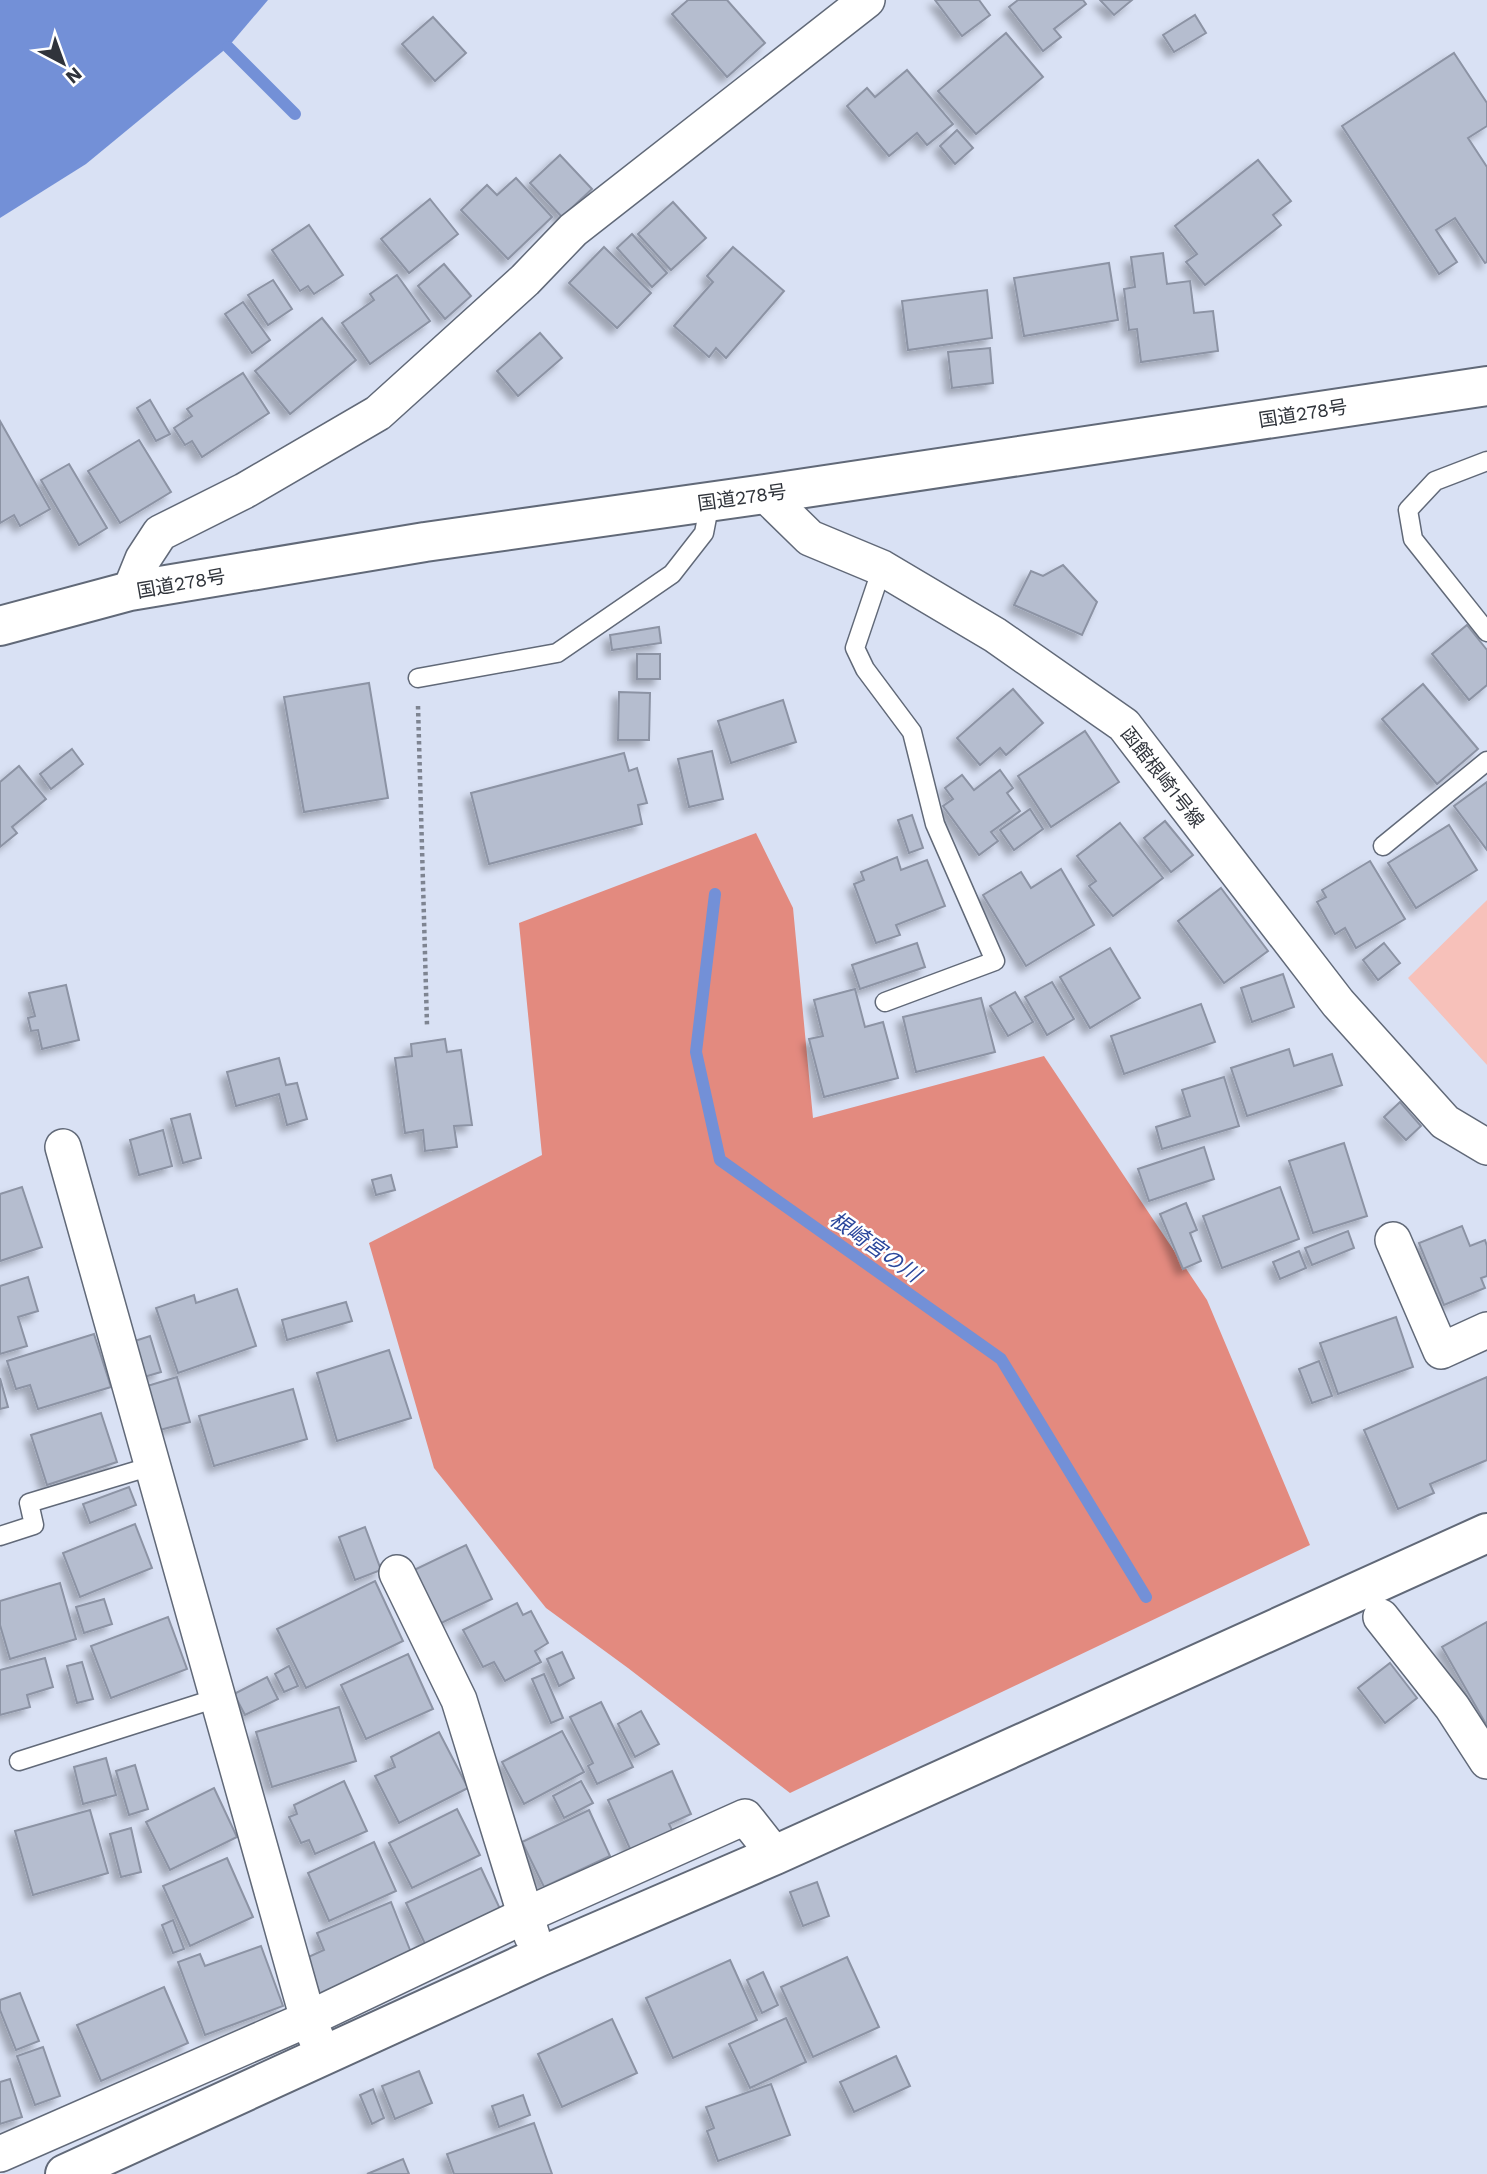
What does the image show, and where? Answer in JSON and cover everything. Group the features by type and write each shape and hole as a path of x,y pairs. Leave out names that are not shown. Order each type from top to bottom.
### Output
{"main road":[{"name":"国道278号","path":"0,626 130,591 425,542 1487,386"},
{"path":"65,2174 539,1957 775,1855 1487,1532"}],"street":[{"path":"130,591 143,559 160,533 244,491 378,413 525,280 573,230 867,0"},
{"name":"函館根崎1号線","path":"765,494 810,538 882,568 995,635 1124,725 1338,1003 1445,1122 1487,1147"},
{"path":"63,1147 308,2019 324,2056"},
{"path":"1393,1240 1441,1350 1487,1329"},
{"path":"397,1573 459,1700 539,1957"},
{"path":"1381,1617 1452,1707 1487,1761"},
{"path":"0,2154 308,2019 526,1915 745,1817 775,1855"}],"lane":[{"path":"1487,461 1435,481 1408,510 1413,539 1487,632"},
{"path":"418,678 557,653 672,574 704,533 710,502"},
{"path":"882,568 855,648 865,669 912,732 935,824 995,961 885,1002"},
{"path":"1383,846 1487,761"},
{"path":"0,1536 34,1525 29,1503 152,1466"},
{"path":"19,1761 217,1698"}],"path":[{"path":"418,678 428,1025"}],"shaded area":[{"path":"756,833 793,908 813,1118 1044,1056 1207,1300 1310,1545 790,1793 546,1608 434,1468 369,1243 542,1155 519,923"},
{"path":"1487,900 1487,1065 1408,978"}],"water":[{"path":"0,0 268,0 228,47 86,164 0,218"}],"building":[{"path":"688,0 727,0 765,43 727,77 672,14"},
{"path":"935,0 979,0 990,15 962,36"},
{"path":"1018,0 1083,0 1086,4 1054,29 1061,37 1043,51 1009,7"},
{"path":"1100,0 1132,0 1114,15"},
{"path":"1195,15 1206,33 1174,52 1163,35"},
{"path":"433,17 466,53 435,81 402,44"},
{"path":"1006,33 1043,77 976,134 938,91"},
{"path":"1454,53 1487,103 1487,126 1468,138 1487,167 1487,262 1485,263 1455,218 1436,230 1457,262 1439,274 1342,126"},
{"path":"907,70 953,124 927,145 917,133 889,156 847,106 867,88 875,97"},
{"path":"957,130 973,148 955,164 940,146"},
{"path":"560,155 592,189 562,217 530,183"},
{"path":"1258,160 1291,201 1273,215 1281,225 1205,285 1186,262 1197,254 1175,226"},
{"path":"516,178 552,217 508,259 461,210 487,185 497,195"},
{"path":"430,199 458,234 409,273 381,239"},
{"path":"673,202 706,238 671,270 638,234"},
{"path":"309,225 343,275 314,294 308,286 300,291 272,250"},
{"path":"632,234 667,273 652,287 617,248"},
{"path":"604,247 651,293 617,328 569,283"},
{"path":"733,247 784,291 726,358 716,348 709,357 674,326 713,282 707,276"},
{"path":"1163,253 1167,284 1190,281 1194,313 1213,311 1218,351 1141,362 1137,329 1129,330 1124,289 1135,287 1131,257"},
{"path":"1109,263 1118,320 1024,336 1014,278"},
{"path":"444,264 471,296 445,319 418,286"},
{"path":"397,275 430,321 370,364 342,323 374,300 370,294"},
{"path":"273,280 292,309 268,325 248,295"},
{"path":"987,290 992,338 908,350 902,301"},
{"path":"243,302 270,340 252,353 225,314"},
{"path":"322,318 356,360 290,414 255,371"},
{"path":"540,333 562,358 518,396 497,371"},
{"path":"990,348 993,383 952,388 948,352"},
{"path":"243,373 269,413 202,457 192,441 185,445 174,428 192,416 187,409"},
{"path":"150,400 170,434 156,441 137,408"},
{"path":"0,421 50,509 20,526 14,515 0,523"},
{"path":"139,440 171,492 120,523 88,471"},
{"path":"69,464 107,528 79,545 41,480"},
{"path":"1063,565 1097,602 1082,635 1014,605 1031,571 1043,576"},
{"path":"1467,625 1487,650 1487,685 1469,700 1432,654"},
{"path":"659,627 661,643 612,650 610,635"},
{"path":"637,654 660,654 660,679 637,679"},
{"path":"369,683 388,798 304,812 284,697"},
{"path":"1423,684 1478,749 1437,784 1382,719"},
{"path":"1013,689 1043,723 1006,755 1000,748 980,765 957,738"},
{"path":"619,692 650,693 649,740 618,740"},
{"path":"783,700 796,742 731,763 718,721"},
{"path":"1085,731 1119,782 1051,827 1018,776"},
{"path":"72,749 83,764 51,789 40,774"},
{"path":"712,751 723,799 689,807 678,759"},
{"path":"624,753 629,771 637,768 647,803 638,805 642,824 489,864 471,793"},
{"path":"19,766 46,799 12,827 17,833 0,847 0,782"},
{"path":"1000,770 1013,788 1007,793 1020,811 991,832 998,841 979,855 943,806 953,799 945,788 962,775 974,790"},
{"path":"1487,782 1487,850 1454,806"},
{"path":"1030,809 1043,829 1014,850 1000,830"},
{"path":"912,815 923,848 909,853 898,820"},
{"path":"1165,821 1193,855 1171,872 1144,838"},
{"path":"1120,823 1163,878 1113,916 1089,886 1096,881 1077,856"},
{"path":"1449,825 1477,870 1416,908 1388,863"},
{"path":"897,857 901,870 927,860 945,906 896,925 900,935 876,943 854,884 864,880 861,872"},
{"path":"1370,861 1405,919 1356,948 1345,928 1335,934 1317,902 1326,897 1322,890"},
{"path":"1061,869 1094,925 1026,966 983,895 1021,872 1031,888"},
{"path":"1221,888 1268,951 1224,983 1178,921"},
{"path":"917,943 925,967 860,989 852,965"},
{"path":"1384,943 1400,963 1378,980 1363,960"},
{"path":"1110,948 1140,998 1090,1028 1060,977"},
{"path":"1283,974 1294,1007 1252,1022 1241,988"},
{"path":"1052,982 1074,1019 1047,1035 1025,997"},
{"path":"66,985 79,1040 42,1049 38,1030 31,1031 28,1018 35,1016 29,993"},
{"path":"855,989 865,1027 883,1022 898,1078 824,1097 809,1039 823,1036 814,1000"},
{"path":"1015,992 1033,1022 1008,1036 990,1006"},
{"path":"981,998 995,1052 916,1072 903,1017"},
{"path":"1201,1004 1215,1042 1124,1074 1111,1036"},
{"path":"445,1039 447,1052 461,1050 472,1125 454,1126 457,1147 425,1151 423,1130 405,1133 395,1058 412,1056 411,1044"},
{"path":"1289,1049 1294,1066 1332,1054 1342,1085 1247,1116 1231,1068"},
{"path":"279,1058 286,1085 297,1083 307,1119 287,1125 279,1094 236,1106 227,1072"},
{"path":"1224,1077 1239,1126 1162,1149 1156,1127 1190,1116 1182,1090"},
{"path":"1400,1102 1421,1126 1406,1140 1384,1117"},
{"path":"190,1114 201,1158 183,1163 171,1119"},
{"path":"163,1130 172,1166 139,1175 130,1140"},
{"path":"1344,1143 1367,1216 1313,1233 1289,1161"},
{"path":"1204,1147 1214,1179 1149,1201 1138,1169"},
{"path":"391,1175 395,1190 376,1195 372,1180"},
{"path":"22,1187 42,1247 0,1261 0,1194"},
{"path":"1280,1187 1299,1239 1222,1268 1203,1216"},
{"path":"1186,1203 1197,1230 1190,1233 1201,1261 1183,1269 1160,1214"},
{"path":"1462,1226 1470,1246 1485,1240 1487,1276 1481,1278 1485,1288 1444,1305 1419,1243"},
{"path":"1348,1231 1354,1248 1312,1265 1305,1248"},
{"path":"1299,1251 1306,1268 1280,1279 1273,1262"},
{"path":"28,1277 38,1311 18,1317 27,1346 0,1354 0,1286"},
{"path":"237,1289 256,1346 178,1373 156,1308 194,1295 196,1303"},
{"path":"346,1302 352,1321 287,1340 282,1320"},
{"path":"1396,1317 1413,1367 1338,1394 1320,1343"},
{"path":"94,1334 111,1387 38,1409 30,1385 16,1389 7,1361"},
{"path":"150,1336 161,1372 144,1377 132,1342"},
{"path":"389,1350 411,1418 337,1441 317,1373"},
{"path":"1319,1361 1332,1396 1312,1403 1299,1369"},
{"path":"177,1377 190,1422 156,1431 144,1387"},
{"path":"1487,1377 1487,1460 1430,1484 1434,1493 1398,1509 1364,1430"},
{"path":"0,1378 8,1407 0,1409"},
{"path":"293,1389 307,1439 214,1466 199,1416"},
{"path":"101,1413 117,1462 47,1485 31,1435"},
{"path":"129,1487 136,1505 90,1523 83,1504"},
{"path":"135,1524 152,1568 80,1597 63,1553"},
{"path":"365,1527 381,1570 355,1580 339,1537"},
{"path":"466,1545 492,1599 437,1625 412,1571"},
{"path":"375,1581 403,1641 306,1688 277,1629"},
{"path":"60,1583 76,1639 10,1659 0,1625 0,1601"},
{"path":"104,1599 112,1624 84,1633 76,1607"},
{"path":"517,1603 523,1615 531,1611 548,1643 535,1651 541,1662 505,1681 494,1662 483,1667 463,1630"},
{"path":"168,1617 187,1669 111,1698 91,1646"},
{"path":"1487,1622 1487,1726 1442,1647"},
{"path":"562,1652 574,1678 559,1686 547,1659"},
{"path":"408,1654 433,1709 366,1739 341,1685"},
{"path":"45,1658 53,1687 27,1695 30,1707 0,1715 0,1670"},
{"path":"82,1662 93,1699 77,1703 67,1666"},
{"path":"1390,1663 1417,1698 1385,1723 1358,1688"},
{"path":"289,1666 298,1686 284,1692 275,1674"},
{"path":"544,1674 563,1718 551,1723 532,1679"},
{"path":"267,1677 278,1699 245,1715 234,1694"},
{"path":"601,1702 633,1767 597,1784 588,1766 593,1763 570,1717"},
{"path":"339,1707 356,1761 272,1787 256,1732"},
{"path":"641,1711 659,1744 635,1757 618,1724"},
{"path":"562,1731 584,1772 524,1804 502,1762"},
{"path":"439,1732 468,1788 399,1823 375,1776 395,1767 391,1757"},
{"path":"106,1758 116,1795 83,1804 74,1767"},
{"path":"135,1765 148,1809 129,1815 116,1771"},
{"path":"672,1771 691,1814 669,1824 673,1832 631,1851 608,1800"},
{"path":"344,1781 367,1831 315,1854 309,1840 301,1843 289,1817 297,1814 294,1805"},
{"path":"581,1781 593,1803 564,1818 553,1796"},
{"path":"214,1788 237,1837 170,1870 146,1822"},
{"path":"457,1809 480,1855 412,1888 389,1843"},
{"path":"90,1810 108,1873 33,1895 15,1831"},
{"path":"589,1810 610,1856 544,1887 522,1842"},
{"path":"131,1828 141,1872 121,1877 110,1834"},
{"path":"374,1842 396,1891 329,1921 308,1873"},
{"path":"227,1858 253,1917 190,1946 163,1886"},
{"path":"481,1868 501,1911 426,1946 406,1903"},
{"path":"817,1882 829,1916 803,1926 790,1892"},
{"path":"391,1902 412,1955 320,1994 306,1958 324,1950 317,1933"},
{"path":"173,1920 184,1949 173,1953 162,1925"},
{"path":"261,1946 283,2006 205,2035 178,1962 200,1954 205,1966"},
{"path":"847,1957 879,2027 813,2057 781,1987"},
{"path":"730,1960 757,2020 673,2058 646,1998"},
{"path":"763,1972 778,2005 762,2013 747,1980"},
{"path":"164,1987 188,2043 101,2081 77,2025"},
{"path":"20,1993 39,2041 16,2050 0,2010 0,2000"},
{"path":"786,2018 806,2062 750,2088 729,2044"},
{"path":"612,2019 637,2073 562,2107 538,2054"},
{"path":"43,2047 60,2096 35,2105 17,2056"},
{"path":"896,2056 910,2086 854,2112 840,2082"},
{"path":"419,2071 432,2103 395,2119 382,2086"},
{"path":"10,2079 22,2117 0,2124 0,2082"},
{"path":"771,2084 790,2135 718,2161 707,2131 714,2128 706,2107"},
{"path":"373,2089 384,2118 372,2124 360,2095"},
{"path":"523,2095 530,2115 499,2127 492,2106"},
{"path":"534,2123 552,2174 454,2174 447,2154"},
{"path":"403,2159 409,2174 367,2174"}],"waterway":[{"name":"根崎宮の川","path":"228,47 295,114"},
{"name":"根崎宮の川","path":"715,894 696,1052 720,1160 1001,1359 1146,1597"}]}
